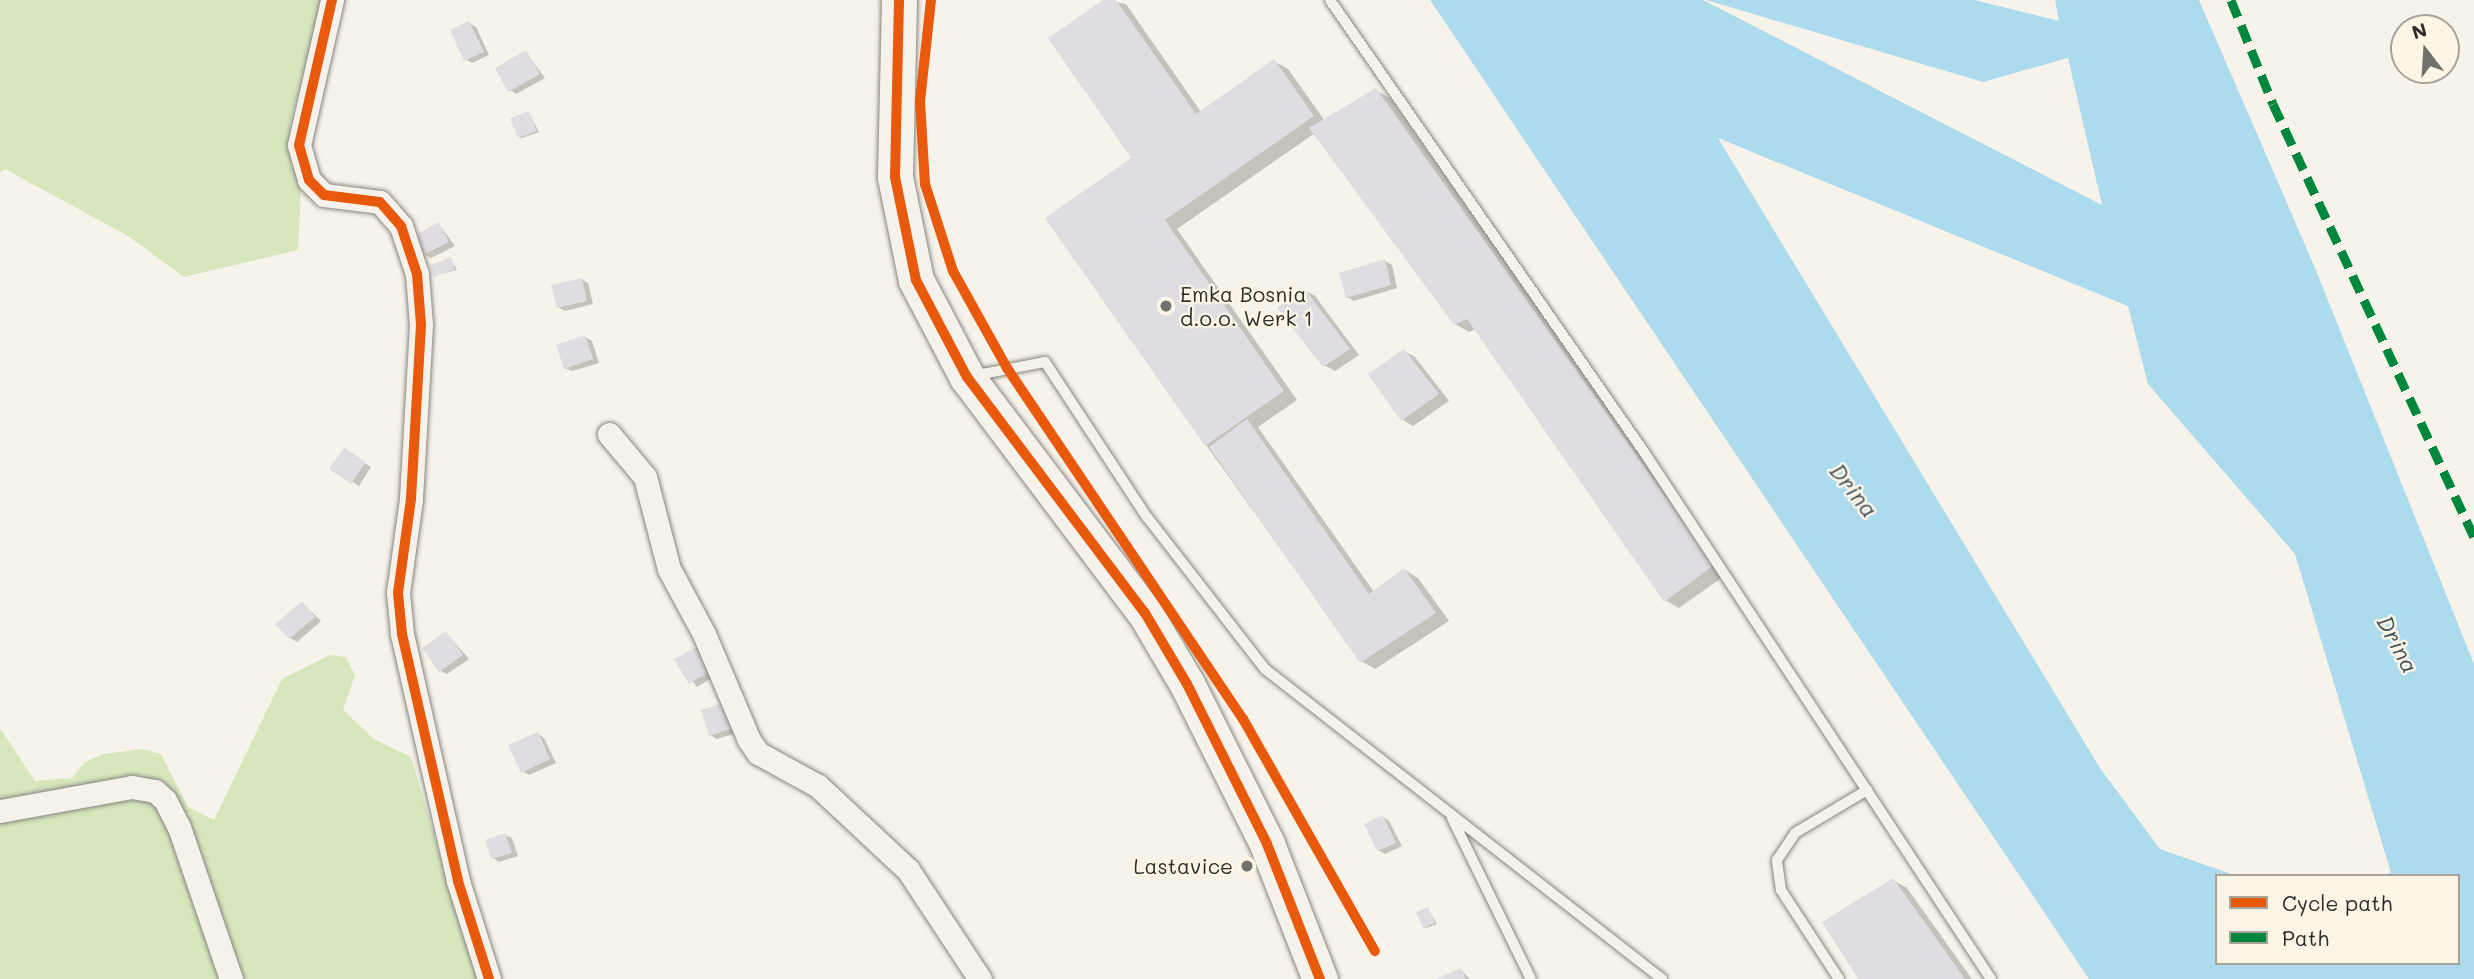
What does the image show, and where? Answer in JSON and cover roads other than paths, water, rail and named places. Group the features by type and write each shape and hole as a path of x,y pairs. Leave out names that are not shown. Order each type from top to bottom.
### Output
{"main road":[{"path":"899,0 893,124 895,177 903,227 916,280 967,377 1145,613 1187,684 1267,844 1320,979"}],"street":[{"path":"332,0 299,145 309,180 324,195 380,202 401,226 417,274 421,325 411,499 398,593 402,634 458,881 489,979"},
{"path":"609,434 645,477 669,569 704,634 749,740 758,753 818,786 908,870 980,979"},
{"path":"0,811 132,787 155,791 165,800 179,827 231,979"}],"lane":[{"path":"1330,0 1644,452 1991,979"},
{"path":"967,377 1045,362 1147,517 1265,669 1662,979"},
{"path":"1839,979 1781,890 1777,860 1795,833 1867,790"},
{"path":"1451,815 1531,979"}],"water":[{"name":"Drina","path":"1430,0 1703,0 2102,205 2068,58 1983,82 1706,0 1974,0 2059,21 2055,0 2199,0 2315,268 2474,664 2474,979 2089,979","holes":["1718,138 2128,306 2148,384 2295,554 2391,873 2386,874 2460,874 2460,965 2215,965 2215,874 2231,874 2160,849 2100,768"]}],"place":[{"name":"Emka Bosnia d.o.o. Werk 1","path":"1166,306"},
{"name":"Lastavice","path":"1247,866"}]}
